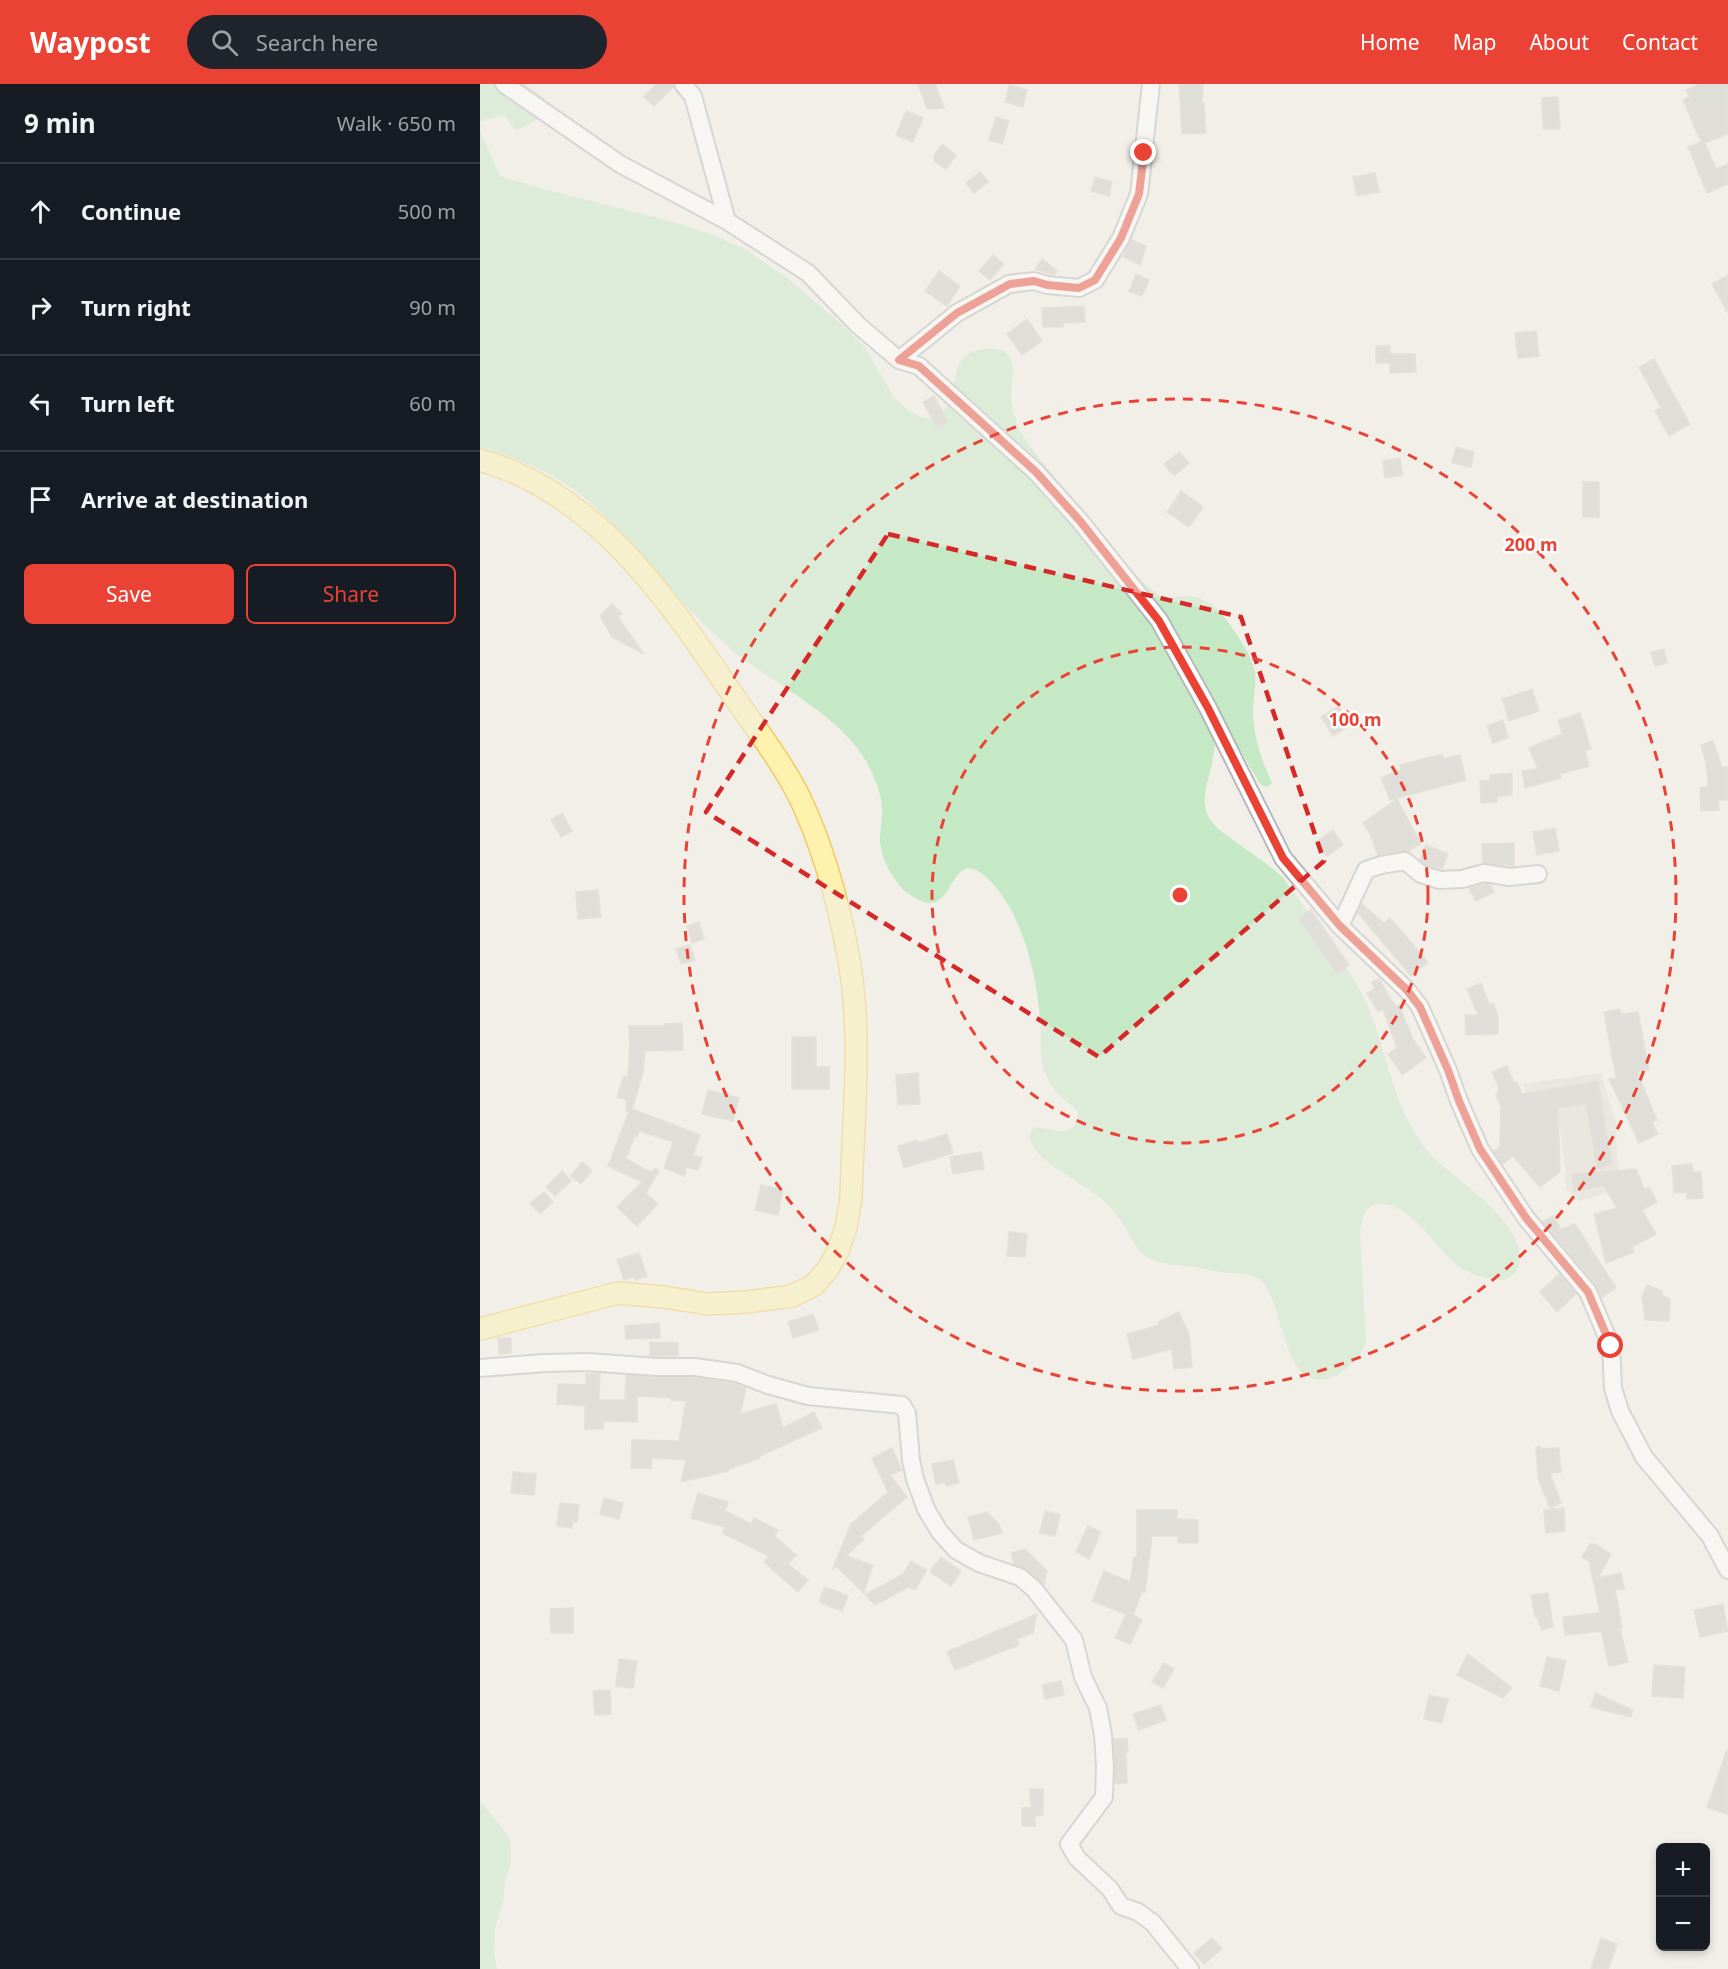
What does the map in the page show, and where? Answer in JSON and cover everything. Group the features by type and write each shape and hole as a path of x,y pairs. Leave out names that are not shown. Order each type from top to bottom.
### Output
{"main road":[{"path":"480,460 539,485 580,511 609,536 672,609 785,771 807,814 834,894 850,965 855,1019 851,1198 846,1227 838,1251 828,1269 814,1286 792,1296 708,1304 618,1293 480,1329"}],"street":[{"path":"683,84 693,96 727,221"},
{"path":"899,360 957,313 1010,284 1034,281 1047,285 1079,288 1095,280 1121,238 1139,194 1151,84"},
{"path":"515,86 620,164 727,221 808,273 858,325 899,360 919,366 1036,472 1080,521 1159,621 1208,708 1283,858 1340,926 1407,990 1420,1007 1480,1149 1526,1218 1588,1292 1611,1346 1613,1388 1620,1411 1644,1457 1710,1536 1728,1570"},
{"path":"1340,926 1366,870 1381,865 1405,861 1421,874 1438,880 1462,879 1484,873 1510,877 1538,874"},
{"path":"480,1368 587,1362 695,1367 737,1373 768,1385 808,1396 902,1405 907,1413 915,1479 926,1509 939,1531 956,1550 979,1563 1020,1577 1034,1589 1074,1640 1083,1677 1098,1708 1105,1767 1104,1797 1069,1844 1077,1858 1110,1889 1121,1906 1138,1912 1153,1923 1190,1969"}],"highlighted area":[{"path":"888,534 1241,617 1324,861 1099,1057 706,812"}],"shaded area":[{"path":"1601,1073 1616,1122 1617,1156 1622,1188 1580,1201 1566,1189 1559,1122 1551,1119 1527,1096 1523,1084"}],"green space":[{"path":"480,84 525,84 545,99 538,119 516,131 504,115 480,121"},
{"path":"480,131 500,176 674,222 745,249 787,278 847,329 865,347 894,398 909,411 923,418 936,418 945,410 953,391 957,371 965,356 982,349 996,349 1009,356 1013,369 1011,398 1015,419 1031,448 1047,469 1141,580 1164,598 1189,596 1208,602 1223,615 1248,653 1255,673 1253,709 1255,732 1272,783 1267,787 1260,784 1235,741 1227,732 1216,734 1205,797 1208,816 1220,830 1280,875 1335,950 1368,1007 1401,1104 1419,1140 1432,1156 1488,1204 1513,1235 1519,1250 1519,1265 1512,1276 1499,1280 1473,1274 1450,1259 1418,1223 1398,1208 1388,1204 1371,1206 1365,1213 1360,1232 1366,1343 1351,1365 1335,1376 1326,1379 1309,1377 1299,1370 1292,1358 1272,1298 1257,1278 1244,1274 1165,1263 1145,1256 1120,1219 1104,1201 1041,1156 1029,1137 1033,1128 1066,1131 1077,1123 1078,1113 1049,1082 1044,1068 1038,1004 1029,955 1018,923 1000,892 985,876 973,869 965,869 939,899 931,903 919,900 906,892 892,875 882,851 880,839 882,808 877,784 866,761 845,734 819,711 733,651 679,599 617,529 581,495 558,479 533,466 480,447"},
{"path":"480,1801 506,1833 511,1843 511,1864 495,1927 494,1953 497,1969 480,1969"}],"building":[{"path":"656,84 673,84 673,87 654,106 644,97"},
{"path":"918,84 935,84 944,108 927,109"},
{"path":"1179,84 1203,84 1202,104 1204,104 1206,133 1182,134"},
{"path":"1700,84 1728,84 1728,134 1705,143 1716,169 1728,164 1728,184 1707,193 1688,147 1701,142 1683,100 1690,97 1686,90"},
{"path":"1009,85 1027,90 1023,107 1005,102"},
{"path":"1558,97 1560,129 1543,129 1542,98"},
{"path":"906,111 923,118 913,142 896,135"},
{"path":"996,117 1009,121 1002,144 989,140"},
{"path":"942,144 956,155 946,169 934,161 934,156"},
{"path":"980,172 988,182 974,193 966,183"},
{"path":"1375,173 1379,192 1357,196 1353,177"},
{"path":"1095,177 1112,182 1109,196 1091,191"},
{"path":"1131,240 1146,246 1140,265 1123,257"},
{"path":"993,255 1004,264 990,280 979,271"},
{"path":"1042,259 1057,271 1054,275 1035,269"},
{"path":"939,271 960,286 947,306 925,291"},
{"path":"1136,274 1149,280 1142,296 1129,291"},
{"path":"1728,275 1728,313 1712,284"},
{"path":"1084,306 1085,322 1063,323 1063,327 1043,327 1042,308"},
{"path":"1027,319 1042,341 1022,355 1007,334"},
{"path":"1536,331 1539,356 1518,358 1515,333"},
{"path":"1376,346 1390,346 1390,354 1415,354 1416,372 1390,373 1390,363 1376,363"},
{"path":"1654,359 1690,424 1669,436 1655,411 1661,408 1639,367"},
{"path":"934,396 948,422 937,428 923,402"},
{"path":"1456,447 1474,452 1471,467 1452,463"},
{"path":"1179,452 1189,463 1174,476 1164,464"},
{"path":"1400,458 1403,475 1385,478 1383,461"},
{"path":"1583,482 1599,482 1599,517 1583,517"},
{"path":"1181,491 1203,507 1189,527 1167,512"},
{"path":"612,604 622,614 618,617 644,654 612,637 600,616"},
{"path":"1664,649 1667,663 1655,666 1651,652"},
{"path":"1532,689 1539,711 1509,721 1502,699"},
{"path":"1339,706 1350,726 1333,736 1321,717"},
{"path":"1580,713 1591,749 1585,751 1589,766 1560,774 1561,778 1525,788 1522,771 1538,769 1529,748 1562,734 1558,720"},
{"path":"1503,720 1508,738 1493,743 1487,726"},
{"path":"1713,741 1722,767 1728,767 1728,800 1718,800 1719,810 1701,811 1700,788 1708,787 1706,763 1701,745"},
{"path":"1442,754 1443,759 1460,755 1466,780 1390,800 1381,778 1401,770 1400,765"},
{"path":"1512,773 1512,795 1497,797 1497,802 1481,803 1480,781 1490,780 1490,775"},
{"path":"1397,799 1421,844 1408,851 1378,855 1363,823"},
{"path":"562,813 572,831 561,837 551,820"},
{"path":"1555,828 1559,851 1537,855 1533,832"},
{"path":"1333,830 1343,845 1327,856 1316,842"},
{"path":"1514,843 1514,866 1483,863 1482,844"},
{"path":"1426,845 1448,854 1442,869 1426,865 1420,860"},
{"path":"1490,885 1494,892 1476,901 1469,888"},
{"path":"598,890 601,917 578,919 576,892"},
{"path":"1362,904 1384,923 1390,918 1428,962 1411,976 1358,913"},
{"path":"1311,910 1349,965 1337,974 1299,919"},
{"path":"699,922 704,939 692,943 687,926"},
{"path":"690,945 695,960 681,964 676,949"},
{"path":"1379,979 1395,1006 1399,1005 1413,1039 1426,1058 1402,1075 1388,1054 1397,1048 1383,1009 1378,1012 1367,993 1375,989 1372,982"},
{"path":"1481,983 1489,1005 1493,1003 1498,1016 1498,1034 1466,1035 1465,1015 1478,1015 1467,989"},
{"path":"1620,1009 1621,1014 1638,1012 1649,1070 1637,1072 1657,1120 1652,1122 1658,1134 1639,1143 1609,1079 1616,1078 1604,1012"},
{"path":"682,1023 683,1050 645,1051 643,1072 632,1109 700,1135 693,1155 702,1158 698,1170 687,1167 684,1176 664,1168 673,1142 639,1131 637,1136 635,1135 626,1159 651,1172 655,1168 659,1171 646,1193 658,1204 637,1226 617,1207 642,1182 608,1166 629,1111 626,1111 627,1100 617,1097 624,1076 628,1078 629,1026 666,1026 665,1024"},
{"path":"792,1037 816,1037 816,1067 829,1067 829,1089 792,1089"},
{"path":"1507,1066 1514,1083 1517,1082 1522,1094 1598,1081 1612,1164 1597,1170 1586,1104 1558,1108 1560,1172 1540,1187 1513,1156 1503,1164 1494,1151 1500,1146 1501,1107 1496,1096 1499,1088 1492,1072"},
{"path":"918,1073 920,1104 898,1105 896,1075"},
{"path":"708,1090 739,1098 733,1121 702,1114"},
{"path":"947,1134 953,1153 904,1168 898,1146 917,1140 918,1143"},
{"path":"981,1152 984,1169 953,1174 950,1157"},
{"path":"582,1162 592,1170 581,1184 571,1176"},
{"path":"1692,1164 1693,1172 1701,1172 1703,1198 1687,1199 1687,1192 1674,1193 1672,1166"},
{"path":"1636,1169 1644,1189 1649,1187 1657,1202 1642,1210 1656,1234 1632,1247 1634,1252 1606,1263 1594,1214 1617,1208 1604,1186 1574,1191 1572,1174"},
{"path":"562,1171 571,1181 555,1196 546,1187"},
{"path":"761,1185 783,1190 778,1215 755,1210"},
{"path":"544,1192 553,1202 540,1214 530,1203"},
{"path":"1553,1216 1561,1229 1575,1224 1616,1288 1602,1297 1596,1285 1543,1222"},
{"path":"1009,1232 1027,1234 1025,1257 1007,1256"},
{"path":"639,1253 647,1276 635,1280 633,1276 624,1280 617,1260"},
{"path":"1559,1274 1576,1294 1557,1312 1540,1292"},
{"path":"1647,1285 1662,1291 1662,1295 1670,1299 1669,1321 1645,1320 1642,1296"},
{"path":"1179,1312 1189,1334 1192,1367 1174,1369 1172,1349 1133,1359 1127,1334 1159,1325 1158,1322"},
{"path":"813,1314 819,1330 793,1338 788,1322"},
{"path":"659,1323 660,1338 626,1339 625,1326"},
{"path":"498,1338 511,1338 511,1353 499,1354"},
{"path":"650,1342 678,1343 678,1356 650,1356"},
{"path":"586,1374 600,1374 599,1400 625,1400 626,1375 694,1377 734,1383 746,1388 740,1414 776,1404 783,1428 814,1412 822,1428 760,1456 760,1458 729,1469 729,1471 681,1482 686,1460 652,1458 651,1468 631,1468 632,1440 679,1441 686,1401 637,1396 637,1422 603,1421 603,1429 585,1429 585,1406 557,1404 558,1384 586,1385"},
{"path":"1540,1446 1541,1449 1559,1448 1561,1472 1550,1473 1561,1503 1550,1508 1538,1478 1536,1447"},
{"path":"892,1448 902,1470 890,1475 907,1497 861,1536 864,1539 846,1556 873,1565 864,1593 836,1566 832,1570 851,1524 888,1492 872,1458"},
{"path":"953,1460 959,1483 946,1486 945,1482 936,1484 932,1464"},
{"path":"513,1472 536,1474 534,1495 511,1493"},
{"path":"698,1493 728,1502 725,1511 751,1524 754,1518 778,1530 775,1536 796,1555 788,1564 808,1580 798,1592 764,1562 769,1556 722,1533 725,1527 691,1518"},
{"path":"604,1498 623,1503 619,1519 600,1514"},
{"path":"560,1503 579,1505 577,1522 573,1522 572,1528 557,1526"},
{"path":"1564,1508 1565,1531 1546,1533 1544,1510"},
{"path":"1137,1510 1177,1510 1177,1519 1198,1520 1198,1543 1178,1543 1178,1536 1152,1536 1145,1592 1142,1592 1133,1615 1142,1620 1130,1644 1115,1638 1126,1614 1092,1601 1104,1571 1130,1582 1134,1557 1137,1557"},
{"path":"1045,1511 1060,1515 1055,1536 1040,1533"},
{"path":"987,1512 999,1524 1002,1533 974,1540 968,1517"},
{"path":"1088,1526 1101,1532 1089,1559 1076,1552"},
{"path":"1590,1544 1595,1544 1611,1554 1598,1578 1621,1573 1624,1589 1615,1590 1622,1627 1620,1628 1628,1662 1609,1666 1601,1631 1565,1635 1563,1617 1600,1613 1589,1561 1582,1557"},
{"path":"1025,1549 1047,1571 1044,1585 1026,1569 1014,1564 1011,1553"},
{"path":"941,1557 961,1571 951,1586 930,1572"},
{"path":"911,1561 927,1570 915,1590 909,1587 875,1605 865,1595 903,1574"},
{"path":"825,1587 848,1596 842,1611 819,1602"},
{"path":"1548,1593 1553,1627 1542,1630 1535,1617 1531,1595"},
{"path":"1723,1604 1728,1631 1700,1637 1694,1610"},
{"path":"573,1608 573,1633 551,1633 550,1609"},
{"path":"1037,1614 1033,1633 1017,1639 1019,1645 955,1670 947,1652"},
{"path":"1468,1654 1512,1688 1503,1698 1457,1675"},
{"path":"1547,1657 1566,1661 1559,1691 1540,1686"},
{"path":"619,1659 637,1661 633,1688 616,1686"},
{"path":"1164,1663 1174,1669 1163,1688 1152,1682"},
{"path":"1654,1665 1685,1667 1683,1698 1652,1696"},
{"path":"1061,1681 1064,1695 1045,1699 1042,1685"},
{"path":"610,1690 611,1714 595,1715 593,1691"},
{"path":"1595,1693 1633,1710 1631,1717 1591,1707"},
{"path":"1429,1695 1448,1699 1442,1723 1424,1719"},
{"path":"1161,1705 1166,1720 1139,1730 1133,1714"},
{"path":"1114,1739 1127,1739 1127,1783 1115,1784"},
{"path":"1728,1751 1728,1815 1707,1807"},
{"path":"1030,1789 1043,1789 1043,1815 1035,1816 1035,1826 1022,1826 1022,1808 1031,1807"},
{"path":"1212,1938 1222,1949 1204,1964 1194,1953"},
{"path":"1601,1938 1617,1944 1608,1969 1591,1969"}],"route":[{"path":"1144,153 1139,194 1121,238 1095,280 1079,288 1047,285 1034,281 1010,284 957,313 899,360 919,366 1036,472 1080,521 1159,621 1208,708 1283,858 1340,926 1407,990 1420,1007 1480,1149 1526,1218 1588,1292 1611,1346"}]}
